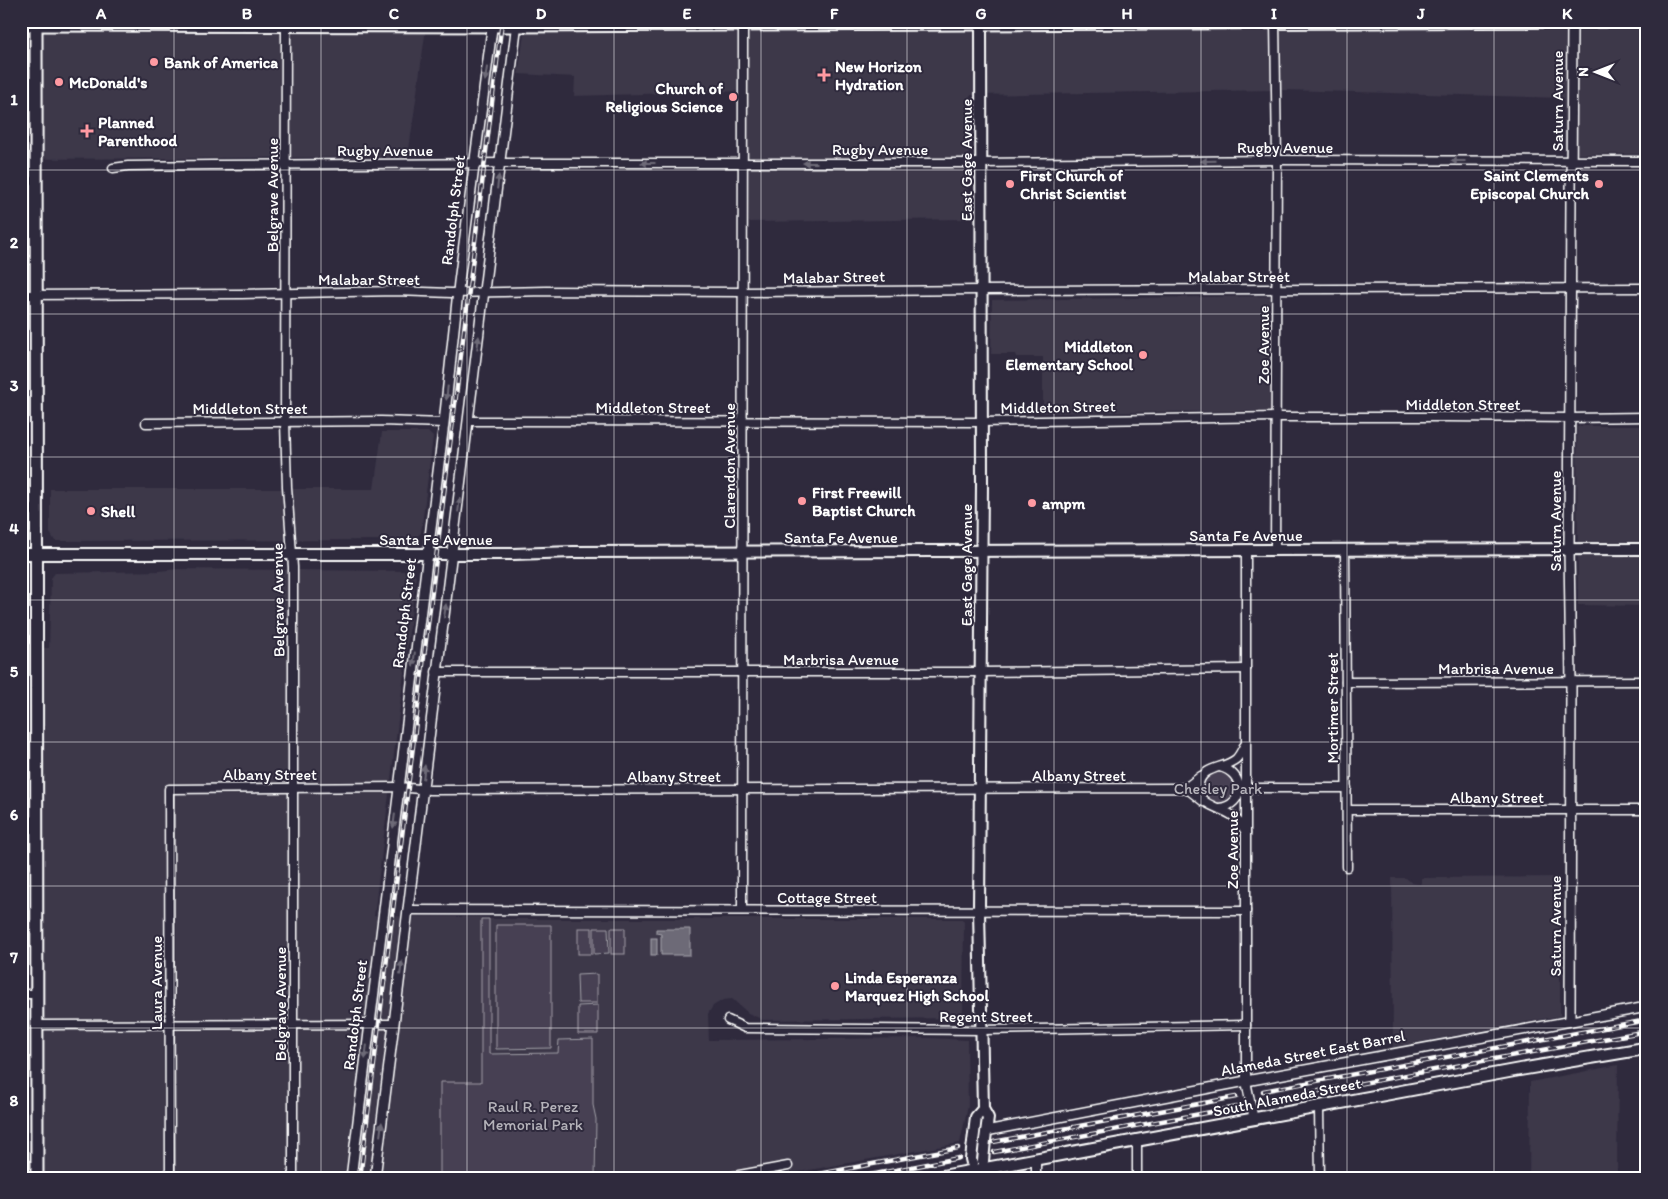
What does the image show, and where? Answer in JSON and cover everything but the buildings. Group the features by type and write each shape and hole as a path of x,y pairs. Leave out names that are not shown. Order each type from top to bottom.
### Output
{"main road":[{"path":"21,25 36,23 517,24 1606,21"},
{"path":"36,23 37,1178"},
{"name":"East Gage Avenue","path":"973,1170 983,1161 988,1118 983,1109 979,910 982,422 981,23"},
{"name":"Santa Fe Avenue","path":"21,554 1647,549"},
{"name":"South Alameda Street","path":"934,1178 1137,1142 1517,1070 1647,1048"},
{"name":"East Gage Avenue","path":"973,1170 971,1159 976,1117 983,1109"}],"street":[{"name":"Saturn Avenue","path":"1570,1020 1571,682 1569,550 1572,21"},
{"name":"Belgrave Avenue","path":"286,23 285,422 292,554 294,787 293,1178"},
{"name":"Randolph Street","path":"351,1178 492,23"},
{"name":"Clarendon Avenue","path":"742,910 743,23"},
{"name":"Zoe Avenue","path":"1275,550 1276,23"},
{"path":"375,1178 517,24"},
{"name":"Rugby Avenue","path":"113,168 128,166 500,163 981,163 1277,160 1647,161"},
{"name":"Malabar Street","path":"21,295 285,294 396,291 458,293 546,291 742,292 1647,288"},
{"name":"Middleton Street","path":"469,421 982,422 1276,417 1570,418 1647,416"},
{"name":"Middleton Street","path":"146,423 444,422"},
{"name":"Zoe Avenue","path":"1246,550 1246,745 1243,788 1246,833 1246,1081 1254,1120"},
{"name":"Mortimer Street","path":"1345,550 1347,867"},
{"name":"Marbrisa Avenue","path":"436,672 742,673 1246,669"},
{"name":"Marbrisa Avenue","path":"1346,682 1647,681"},
{"name":"Albany Street","path":"169,788 398,787 422,790 1180,788 1188,786 1209,770 1236,759 1246,745"},
{"path":"1220,767 1234,774 1243,788"},
{"path":"1204,774 1199,787 1200,795 1204,802"},
{"name":"Laura Avenue","path":"169,788 170,1178"},
{"name":"Albany Street","path":"1180,788 1190,791 1211,807 1219,808 1235,817 1246,833"},
{"path":"1243,788 1347,788"},
{"path":"1219,808 1227,807 1233,802 1243,788"},
{"name":"Albany Street","path":"1347,810 1647,810"},
{"name":"Cottage Street","path":"408,910 1246,911"},
{"path":"21,994 36,994"},
{"name":"Alameda Street East Barrel","path":"986,1136 1246,1081 1647,1007"},
{"name":"Regent Street","path":"728,1020 745,1028 982,1030 1246,1026"},
{"path":"36,1025 394,1024"},
{"path":"1319,1108 1320,1178"},
{"path":"1137,1142 1137,1178"},
{"path":"1036,1160 1036,1178"},
{"path":"723,1178 788,1166"}],"shaded area":[{"path":"21,21 427,21 408,157 21,159"},
{"path":"526,21 1647,21 1647,154 1564,154 1563,98 1283,90 970,95 967,219 749,222 747,91 574,96 575,77 518,74"},
{"name":"Middleton Elementary School","path":"1270,296 1270,411 1043,413 1043,357 1016,357 1015,354 991,354 992,300"},
{"path":"1577,426 1647,426 1647,606 1578,605"},
{"path":"382,432 428,432 433,437 421,533 413,540 55,541 50,533 50,489 374,489"},
{"path":"177,569 413,571 416,576 374,916 481,917 481,1082 440,1082 440,1178 21,1178 21,648 49,648 51,578 55,573"},
{"path":"1560,877 1560,1016 1393,1047 1392,878 1406,878 1412,883 1420,884 1421,878"},
{"path":"489,919 962,919 964,922 963,1018 763,1020 748,1013 732,999 723,1000 713,1006 708,1014 709,1040 930,1038 967,1040 968,1106 960,1143 793,1173 786,1162 689,1178 595,1178 596,1119 593,1105 558,1053 489,1054"},
{"path":"656,929 690,929 690,955 661,955 661,934 656,933"},
{"path":"651,938 657,938 657,955 651,955"},
{"path":"1618,1065 1617,1178 1529,1178 1530,1082"}],"green space":[{"name":"Chesley Park","path":"1219,772 1231,776 1235,788 1231,800 1219,804 1207,800 1203,788 1207,776"},
{"name":"Raul R. Perez Memorial Park","path":"481,919 489,919 489,1054 558,1053 559,1040 593,1039 593,1105 596,1119 595,1178 440,1178 440,1082 481,1082"},
{"path":"496,925 551,925 551,1048 496,1049"},
{"path":"578,928 592,928 592,954 578,954"},
{"path":"594,928 608,928 609,953 594,954"},
{"path":"611,928 625,928 625,954 611,954"},
{"path":"597,974 597,1003 578,1003 577,975"},
{"path":"598,1005 598,1034 578,1034 578,1006"}],"railway":[{"path":"360,1178 502,21"},
{"path":"1263,1091 1647,1020"},
{"path":"1265,1101 1647,1031"},
{"path":"993,1142 1236,1097"},
{"path":"994,1152 1238,1107"},
{"path":"798,1178 958,1148"},
{"path":"854,1178 959,1158"}],"place":[{"name":"Bank of America","path":"154,62"},
{"name":"New Horizon Hydration","path":"824,75"},
{"name":"McDonald's","path":"59,82"},
{"name":"Church of Religious Science","path":"733,97"},
{"name":"Planned Parenthood","path":"87,131"},
{"name":"First Church of Christ Scientist","path":"1010,184"},
{"name":"Saint Clements Episcopal Church","path":"1599,184"},
{"name":"Middleton Elementary School","path":"1143,355"},
{"name":"First Freewill Baptist Church","path":"802,501"},
{"name":"ampm","path":"1032,503"},
{"name":"Shell","path":"91,511"},
{"name":"Linda Esperanza Marquez High School","path":"835,986"}]}
